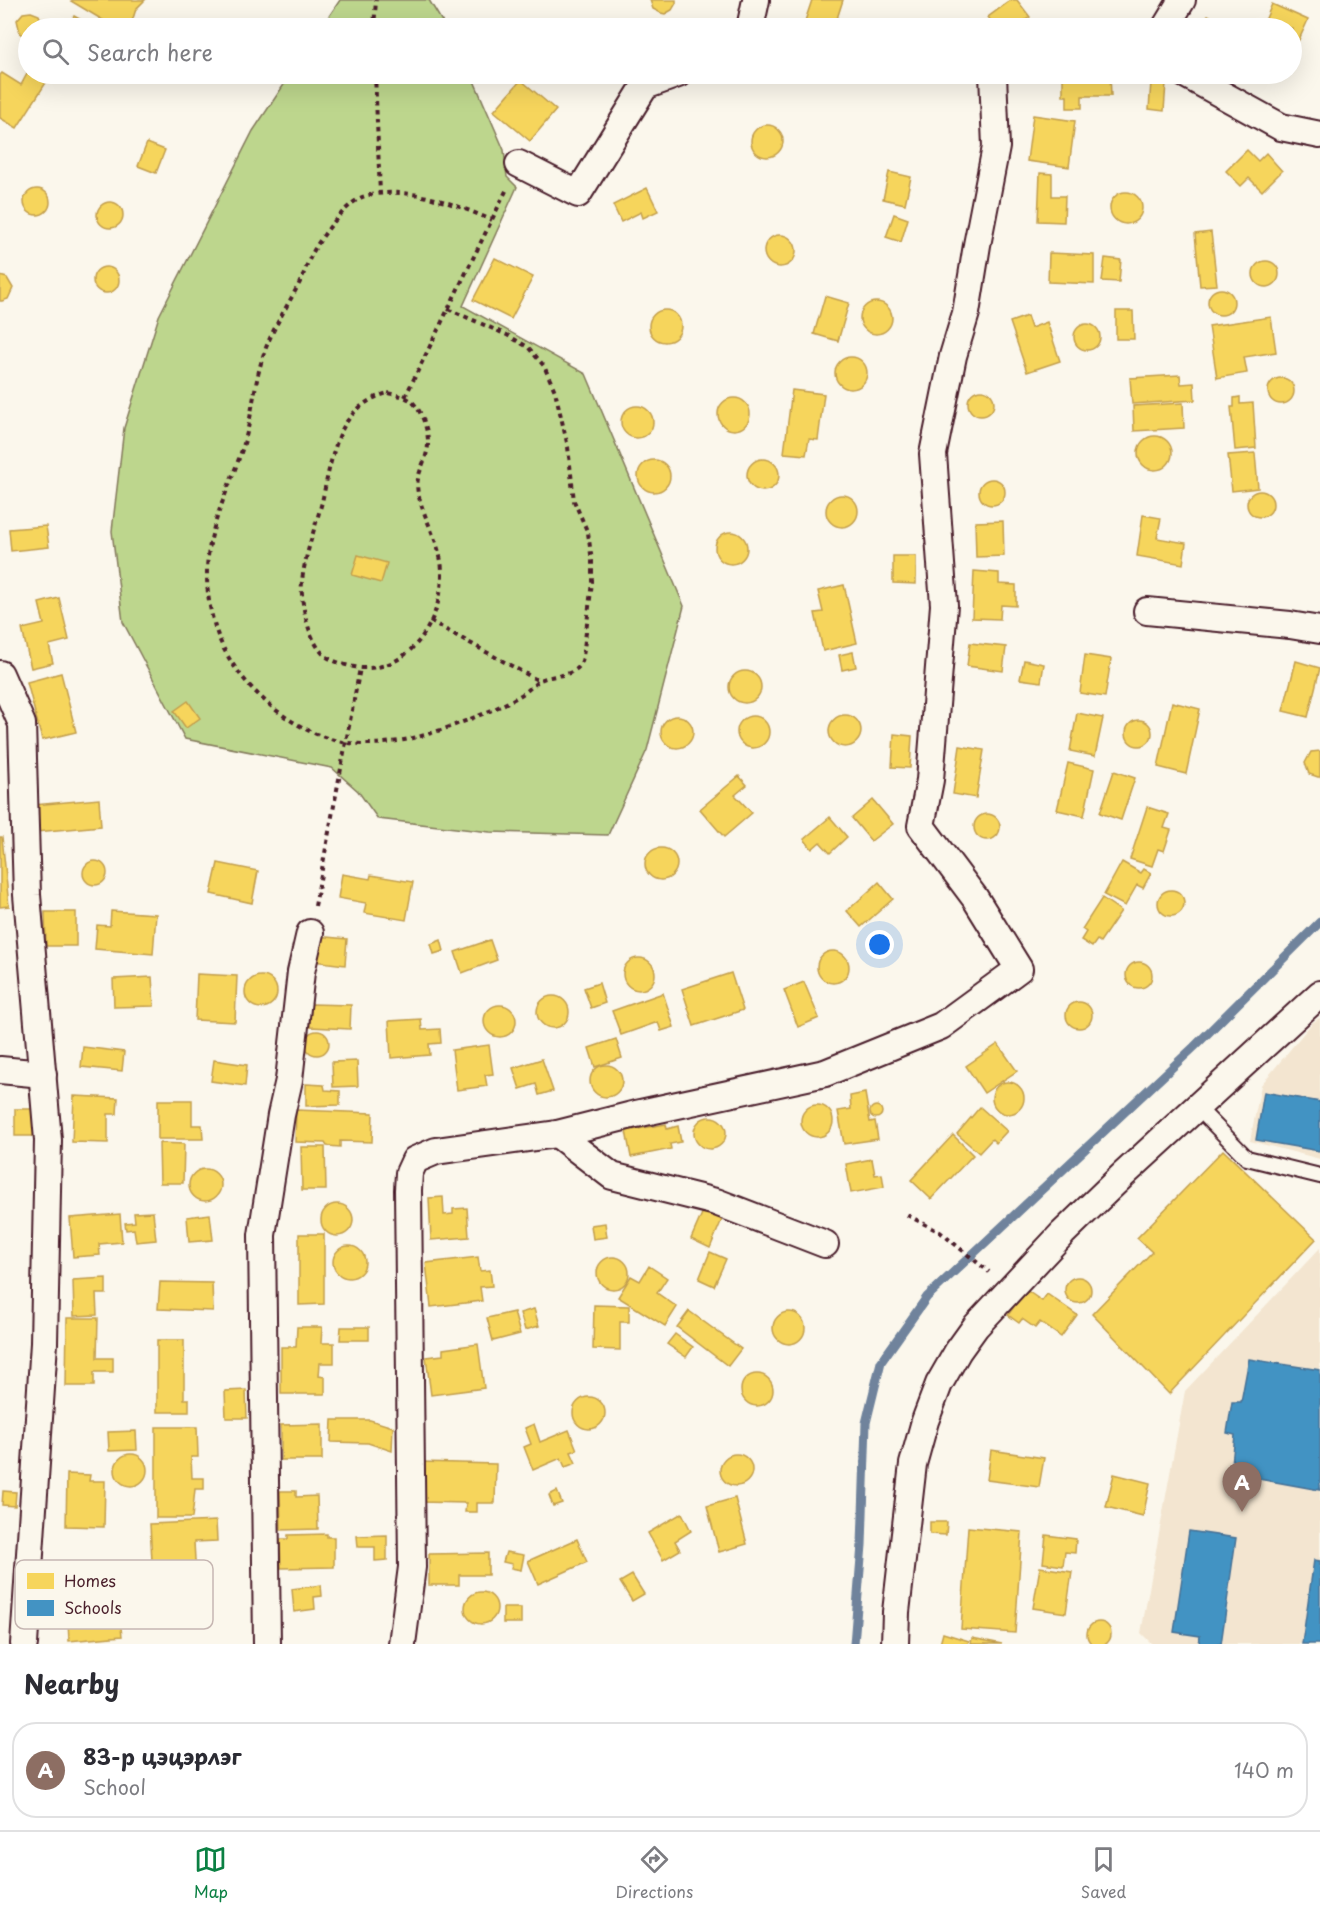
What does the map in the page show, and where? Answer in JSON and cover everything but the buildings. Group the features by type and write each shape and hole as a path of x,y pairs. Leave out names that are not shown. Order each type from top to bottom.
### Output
{"street":[{"path":"752,18 756,0"},
{"path":"1171,18 1182,0"},
{"path":"519,165 578,194 645,86 650,84"},
{"path":"402,1644 412,1567 410,1173 415,1160 436,1151 556,1134 636,1114 825,1073 941,1026 1019,969 975,898 921,826 930,780 944,605 933,454 953,356 966,313 996,147 993,84"},
{"path":"1203,84 1281,127 1320,135"},
{"path":"1147,610 1320,630"},
{"path":"0,674 22,724 27,895 48,1140 44,1343 30,1560"},
{"path":"267,1644 262,1235 281,1115 289,1080 301,972 310,933"},
{"path":"895,1644 896,1612 913,1464 924,1421 948,1368 976,1326 1063,1233 1320,994"},
{"path":"0,1070 43,1074"},
{"path":"556,1134 612,1176 716,1202 825,1244"},
{"path":"24,1644 25,1629"}],"lane":[{"path":"1197,1107 1247,1158 1320,1176"}],"path":[{"path":"375,18 376,0"},
{"path":"375,84 380,194"},
{"path":"405,397 519,165"},
{"path":"448,309 507,335 528,347 544,366 555,391 568,447 574,501 588,532 592,582 583,657 575,670 565,675 539,681 500,706 448,727 389,742 346,743 320,735 295,723 271,707 247,683 217,633 209,599 207,575 210,542 245,438 262,361 273,330 301,280 310,257 328,228 360,198 396,193 421,195 450,203 492,220"},
{"path":"388,393 405,397 412,402 422,418 427,433 429,446 418,477 418,492 437,545 442,571 439,600 425,633 413,649 399,660 379,667 360,668 326,656 315,642 305,616 302,583 332,458 346,422 359,407 375,396 388,393"},
{"path":"430,621 539,681"},
{"path":"310,933 360,668"},
{"path":"907,1215 939,1232 996,1278"}],"shaded area":[{"path":"1320,1018 1320,1159 1250,1141 1261,1085 1312,1023"},
{"path":"1320,1248 1320,1644 1152,1644 1141,1633 1185,1391"}],"green space":[{"path":"340,0 429,0 440,18 328,18"},
{"path":"284,84 475,84 504,150 507,177 517,187 463,306 586,374 684,606 647,750 608,835 490,832 378,819 358,791 332,768 185,739 123,622 112,531 124,428 159,316 253,131"}],"waterway":[{"path":"854,1644 862,1545 866,1423 881,1362 927,1297 1194,1047 1320,922"}],"place":[{"name":"83-р цэцэрлэг","path":"1242,1512"}]}
